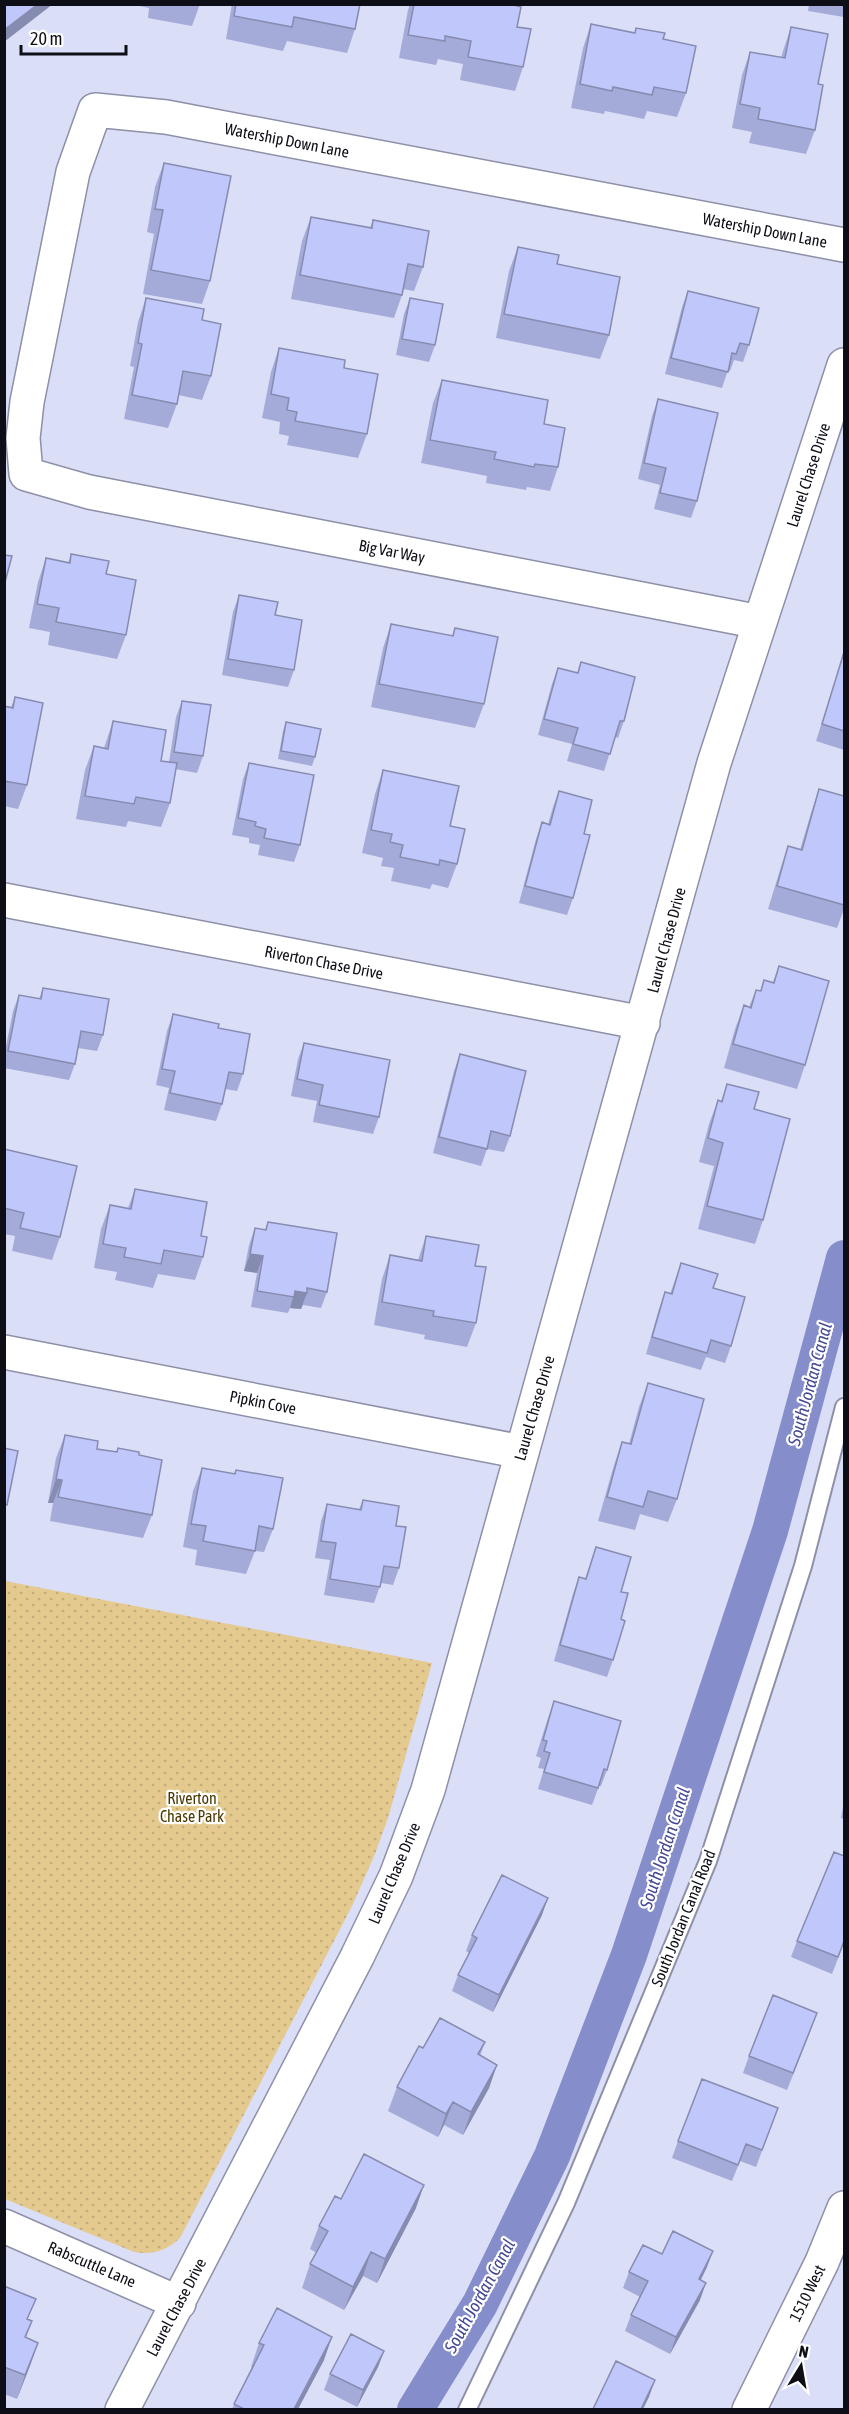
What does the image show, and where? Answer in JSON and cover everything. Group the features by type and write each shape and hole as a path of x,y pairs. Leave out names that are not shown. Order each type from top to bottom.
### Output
{"street":[{"name":"Watership Down Lane","path":"26,474 23,438 27,402 73,172 95,111 166,117 844,245"},
{"name":"Laurel Chase Drive","path":"122,2409 357,1958 396,1876 428,1790 714,763 844,364"},
{"name":"Big Var Way","path":"26,474 57,485 101,494 760,622"},
{"name":"Riverton Chase Drive","path":"4,900 643,1023"},
{"name":"Pipkin Cove","path":"4,1352 522,1452"},
{"name":"1510 West","path":"750,2409 822,2262 844,2208"},
{"name":"Rabscuttle Lane","path":"4,2226 179,2303"}],"lane":[{"name":"South Jordan Canal Road","path":"467,2409 566,2203 708,1861 803,1566 844,1407"}],"green space":[{"name":"Riverton Chase Park","path":"5,1581 432,1663 388,1818 352,1906 180,2238 164,2249 153,2252 134,2252 5,2199"}],"building":[{"path":"4,4 38,4 4,30"},
{"path":"236,4 360,4 355,29 294,17 292,27 234,16"},
{"path":"414,4 510,4 521,7 517,27 531,29 523,67 468,57 471,41 445,36 445,41 408,35"},
{"path":"591,24 635,33 636,28 665,33 663,39 696,46 686,93 654,87 652,95 613,87 612,91 580,84"},
{"path":"791,27 828,34 818,84 823,85 815,130 758,119 760,108 740,104 750,52 785,58"},
{"path":"164,163 231,176 210,281 151,270 163,210 155,209"},
{"path":"311,217 372,228 373,220 429,231 423,267 408,264 402,295 300,275"},
{"path":"518,247 559,255 557,264 620,277 609,335 504,314"},
{"path":"688,291 759,308 749,345 740,343 736,354 732,353 728,372 671,358"},
{"path":"146,298 204,309 202,320 221,324 211,376 183,371 177,404 132,395 142,344 138,343"},
{"path":"410,298 443,304 435,345 402,339"},
{"path":"279,348 345,360 344,368 378,374 367,434 295,421 297,412 287,410 289,398 271,394"},
{"path":"442,380 548,400 544,424 565,428 558,467 535,464 534,467 494,459 496,452 430,440"},
{"path":"658,399 718,413 697,501 660,493 666,468 644,463"},
{"path":"71,554 109,561 106,574 136,580 126,635 56,622 59,608 37,604 46,558 70,563"},
{"path":"4,555 12,556 4,586"},
{"path":"239,595 278,602 275,615 302,620 294,670 228,659"},
{"path":"391,624 453,636 455,628 498,637 484,704 379,684"},
{"path":"844,652 844,731 822,724"},
{"path":"581,662 635,677 624,721 620,721 610,754 573,744 578,728 544,719 558,668 578,673"},
{"path":"15,697 43,703 27,785 4,781 4,706 13,708"},
{"path":"182,701 211,705 203,756 174,752"},
{"path":"113,721 166,730 161,761 177,763 170,803 136,797 134,804 85,796 94,746 108,749"},
{"path":"286,722 321,729 315,757 281,751"},
{"path":"249,763 314,775 300,845 264,838 266,829 255,826 256,822 238,818"},
{"path":"383,770 459,786 450,826 465,829 457,864 440,860 439,865 400,857 403,845 390,842 392,834 371,830"},
{"path":"819,789 844,796 844,905 777,886 788,846 802,850"},
{"path":"559,791 592,800 584,834 590,835 573,898 525,886 542,822 550,825"},
{"path":"779,966 829,981 805,1065 733,1044 744,1005 751,1008 756,990 761,991 764,980 774,983"},
{"path":"43,988 109,999 103,1035 81,1031 75,1064 8,1051 19,995 41,999"},
{"path":"173,1014 219,1024 218,1028 250,1034 243,1074 229,1072 222,1104 170,1093 175,1071 162,1069"},
{"path":"304,1043 390,1060 379,1117 319,1105 323,1085 297,1079"},
{"path":"460,1054 526,1071 510,1136 491,1131 487,1149 439,1137"},
{"path":"727,1084 759,1092 754,1109 790,1119 763,1220 707,1206 723,1143 708,1138 718,1100 722,1102"},
{"path":"4,1149 77,1166 60,1237 20,1228 24,1213 4,1208"},
{"path":"135,1189 207,1202 201,1236 207,1237 203,1257 164,1250 161,1264 124,1257 126,1248 103,1244 110,1205 131,1209"},
{"path":"268,1222 337,1233 327,1292 307,1288 307,1293 295,1291 294,1297 257,1291 263,1256 250,1254 255,1228 266,1230"},
{"path":"426,1236 479,1245 475,1266 486,1267 476,1323 433,1316 434,1311 382,1302 390,1255 422,1261"},
{"path":"681,1263 718,1274 713,1288 745,1297 731,1346 711,1340 707,1353 652,1337 665,1292 672,1294"},
{"path":"648,1383 704,1399 677,1499 648,1491 643,1507 607,1497 622,1442 631,1444"},
{"path":"65,1435 98,1441 97,1449 117,1452 118,1448 162,1460 152,1515 58,1497 62,1480 56,1479"},
{"path":"4,1448 18,1451 7,1505 4,1504"},
{"path":"202,1468 235,1474 236,1470 283,1478 273,1529 259,1526 255,1551 203,1541 206,1526 191,1524"},
{"path":"363,1500 399,1506 396,1526 406,1527 399,1568 384,1566 380,1587 330,1579 336,1543 321,1541 327,1504 361,1510"},
{"path":"596,1547 631,1557 621,1592 628,1593 621,1619 625,1621 613,1660 560,1645 579,1577 586,1579"},
{"path":"554,1701 621,1721 607,1770 604,1769 598,1788 544,1772 550,1753 544,1751 547,1741 543,1740"},
{"path":"834,1852 844,1856 844,1941 838,1957 797,1941"},
{"path":"502,1875 548,1898 499,1995 458,1975 477,1938 472,1935"},
{"path":"773,1995 817,2013 793,2073 749,2056"},
{"path":"440,2018 485,2042 478,2054 497,2065 471,2112 453,2102 446,2114 397,2087 419,2046 423,2048"},
{"path":"702,2079 778,2108 762,2150 746,2144 738,2165 678,2141"},
{"path":"364,2154 424,2185 385,2259 371,2252 353,2287 310,2264 328,2231 319,2226 335,2196 341,2199"},
{"path":"673,2231 713,2251 699,2279 706,2283 676,2337 631,2315 648,2281 629,2272 643,2245 662,2254"},
{"path":"4,2286 36,2299 27,2319 32,2321 25,2337 38,2343 25,2375 4,2367"},
{"path":"277,2308 332,2337 294,2409 244,2409 234,2404 264,2345 259,2343"},
{"path":"351,2334 384,2351 363,2390 330,2374"},
{"path":"616,2361 655,2380 641,2409 593,2409"}],"waterway":[{"name":"South Jordan Canal","path":"415,2410 480,2304 552,2156 629,1955 770,1531 844,1258"}]}
